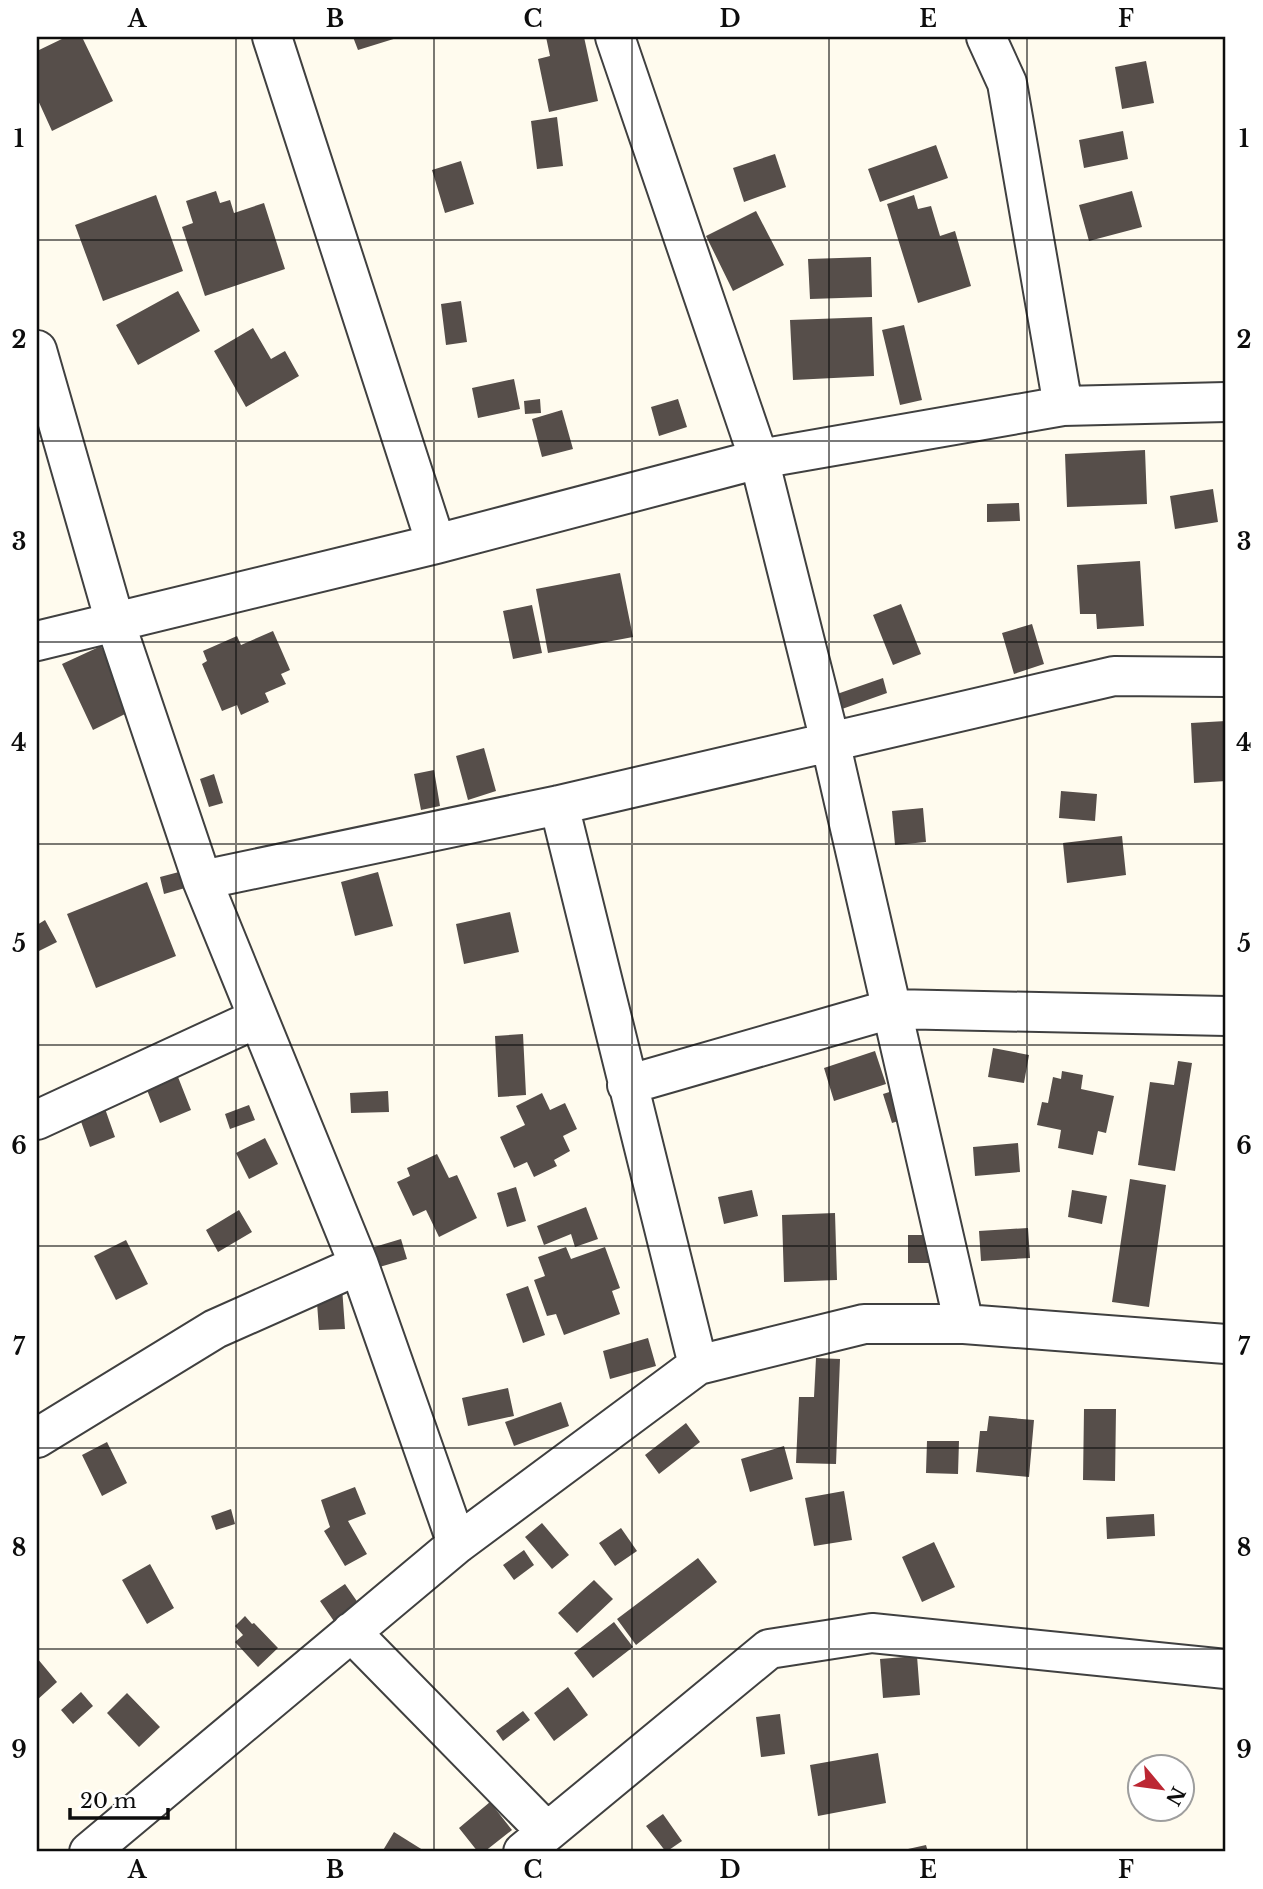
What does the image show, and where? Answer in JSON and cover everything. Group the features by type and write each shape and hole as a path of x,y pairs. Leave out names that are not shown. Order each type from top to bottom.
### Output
{"street":[{"path":"272,37 436,544"},
{"path":"615,37 760,459 830,741 964,1324"},
{"path":"986,37 1007,83 1063,406"},
{"path":"37,350 115,622 202,880 359,1265 457,1544"},
{"path":"37,641 436,544 760,459 1063,406 1226,402"},
{"path":"202,880 559,805 1114,676 1226,677"},
{"path":"559,805 698,1365"},
{"path":"627,1085 891,1009 1226,1016"},
{"path":"37,1120 258,1018"},
{"path":"37,1438 215,1329 359,1265"},
{"path":"89,1852 457,1544 698,1365 864,1324 964,1324 1226,1344"},
{"path":"351,1632 535,1841 769,1649 872,1633 1226,1669"}],"building":[{"path":"66,37 82,37 113,101 52,131 37,98 37,51"},
{"path":"353,37 400,37 358,50"},
{"path":"546,37 584,37 598,101 549,112 538,59 550,56"},
{"path":"1146,61 1154,103 1122,109 1115,67"},
{"path":"557,117 563,166 537,169 531,121"},
{"path":"1123,131 1128,159 1084,168 1079,140"},
{"path":"936,145 948,178 880,202 868,169"},
{"path":"775,154 786,187 744,202 733,168"},
{"path":"461,161 474,204 445,213 432,170"},
{"path":"216,191 220,203 230,200 234,213 264,203 285,269 205,296 182,227 193,223 186,201"},
{"path":"1132,191 1142,227 1089,241 1079,205"},
{"path":"156,195 183,271 103,301 75,225"},
{"path":"914,195 918,209 931,206 940,236 955,231 971,286 918,303 887,204"},
{"path":"756,211 784,265 733,291 706,236"},
{"path":"871,257 872,297 810,299 808,259"},
{"path":"178,291 200,331 138,365 116,325"},
{"path":"461,301 467,342 446,345 441,304"},
{"path":"872,317 874,376 793,380 790,320"},
{"path":"904,325 922,400 900,405 882,330"},
{"path":"253,328 271,359 285,351 299,376 246,407 214,351"},
{"path":"514,379 520,409 478,418 472,388"},
{"path":"540,399 541,413 525,414 524,401"},
{"path":"678,399 687,427 659,436 651,407"},
{"path":"562,410 573,449 542,457 532,419"},
{"path":"1145,450 1147,504 1067,507 1065,454"},
{"path":"1213,489 1218,522 1175,529 1170,496"},
{"path":"1019,503 1020,521 987,522 987,504"},
{"path":"1140,561 1144,626 1097,629 1096,614 1080,614 1077,565"},
{"path":"620,573 633,637 548,653 536,589"},
{"path":"901,604 921,654 893,665 873,615"},
{"path":"532,605 542,653 513,659 503,611"},
{"path":"1032,624 1044,664 1014,674 1002,633"},
{"path":"273,631 290,670 281,674 286,684 265,693 269,702 241,715 237,705 222,711 202,664 207,661 203,651 237,636 241,645"},
{"path":"101,646 131,711 93,730 62,664"},
{"path":"883,678 887,693 842,709 837,694"},
{"path":"1226,721 1226,781 1194,783 1191,723"},
{"path":"484,748 496,791 468,800 456,756"},
{"path":"434,770 440,806 421,810 414,774"},
{"path":"214,774 223,803 209,807 200,779"},
{"path":"1061,791 1097,794 1095,821 1059,818"},
{"path":"923,808 926,842 895,845 892,811"},
{"path":"1122,836 1126,875 1067,883 1063,843"},
{"path":"194,868 199,884 164,894 160,877"},
{"path":"378,872 393,926 355,936 341,882"},
{"path":"147,882 176,956 96,988 67,914"},
{"path":"510,912 519,952 464,964 456,924"},
{"path":"45,920 57,942 39,951 37,925"},
{"path":"523,1034 526,1095 498,1097 495,1036"},
{"path":"993,1048 1029,1055 1024,1083 988,1077"},
{"path":"875,1051 886,1084 834,1101 824,1068"},
{"path":"1178,1061 1192,1063 1175,1171 1138,1165 1150,1082 1174,1085"},
{"path":"1062,1071 1083,1075 1081,1089 1114,1096 1106,1133 1098,1131 1093,1155 1058,1148 1061,1130 1037,1125 1042,1102 1048,1103 1053,1077 1061,1079"},
{"path":"178,1077 191,1110 160,1123 147,1090"},
{"path":"899,1089 908,1118 892,1123 883,1094"},
{"path":"388,1091 389,1112 351,1113 350,1093"},
{"path":"542,1093 550,1110 565,1103 577,1129 563,1136 570,1151 554,1160 557,1166 534,1177 527,1162 514,1168 500,1137 525,1125 516,1106"},
{"path":"103,1103 115,1137 90,1147 78,1113"},
{"path":"249,1105 255,1120 230,1129 225,1114"},
{"path":"265,1138 278,1164 249,1179 236,1153"},
{"path":"1018,1143 1020,1172 975,1176 973,1147"},
{"path":"437,1154 449,1178 457,1175 477,1218 439,1237 426,1210 413,1216 397,1182 410,1176 407,1168"},
{"path":"1130,1179 1166,1185 1149,1307 1112,1302"},
{"path":"516,1187 526,1221 507,1227 497,1193"},
{"path":"752,1190 758,1216 724,1224 718,1197"},
{"path":"1072,1190 1107,1196 1102,1224 1068,1217"},
{"path":"586,1207 598,1239 575,1247 571,1234 544,1245 537,1226"},
{"path":"239,1210 252,1232 218,1252 206,1230"},
{"path":"835,1213 837,1280 784,1282 782,1215"},
{"path":"1028,1228 1030,1258 981,1261 979,1231"},
{"path":"908,1235 948,1235 948,1263 908,1263"},
{"path":"401,1239 407,1259 376,1268 371,1248"},
{"path":"126,1240 148,1284 116,1300 94,1256"},
{"path":"566,1247 571,1259 605,1247 620,1288 612,1291 620,1314 564,1335 556,1314 547,1316 534,1280 545,1276 538,1257"},
{"path":"528,1286 545,1335 523,1343 506,1294"},
{"path":"342,1287 345,1329 319,1330 316,1289"},
{"path":"648,1338 656,1366 610,1379 603,1351"},
{"path":"816,1358 840,1359 836,1464 796,1463 799,1397 814,1397"},
{"path":"508,1388 514,1416 468,1426 462,1398"},
{"path":"561,1402 569,1426 514,1446 505,1422"},
{"path":"1084,1409 1116,1409 1115,1481 1083,1480"},
{"path":"989,1416 1034,1420 1029,1477 976,1472 980,1431 987,1431"},
{"path":"686,1423 700,1442 659,1474 645,1455"},
{"path":"927,1441 959,1441 958,1474 926,1473"},
{"path":"107,1442 127,1483 102,1496 82,1455"},
{"path":"784,1446 793,1479 750,1492 741,1459"},
{"path":"355,1487 366,1514 348,1521 367,1554 345,1566 324,1531 330,1527 321,1500"},
{"path":"844,1491 852,1540 814,1546 805,1498"},
{"path":"231,1509 235,1524 216,1530 211,1516"},
{"path":"1154,1514 1155,1536 1107,1539 1106,1517"},
{"path":"542,1523 569,1555 552,1569 525,1537"},
{"path":"621,1528 637,1551 615,1566 599,1543"},
{"path":"934,1542 955,1587 922,1602 902,1557"},
{"path":"524,1550 534,1565 514,1580 503,1565"},
{"path":"698,1558 717,1582 636,1645 617,1619"},
{"path":"150,1564 174,1608 147,1624 122,1580"},
{"path":"594,1580 613,1599 577,1633 558,1613"},
{"path":"345,1584 363,1610 338,1627 320,1601"},
{"path":"245,1616 278,1648 258,1667 235,1642 243,1635 235,1626"},
{"path":"614,1622 633,1647 593,1678 574,1653"},
{"path":"917,1656 920,1695 883,1698 880,1659"},
{"path":"37,1658 57,1682 37,1700"},
{"path":"568,1687 588,1715 554,1741 534,1713"},
{"path":"81,1692 93,1706 73,1724 61,1710"},
{"path":"127,1693 160,1727 139,1747 107,1713"},
{"path":"523,1711 530,1720 503,1741 496,1731"},
{"path":"780,1714 785,1754 761,1757 756,1717"},
{"path":"878,1753 886,1803 818,1816 810,1765"},
{"path":"490,1802 512,1830 484,1852 478,1852 459,1828"},
{"path":"663,1814 682,1841 666,1852 646,1826"},
{"path":"394,1832 426,1852 382,1852"},
{"path":"926,1845 928,1852 899,1852 899,1851"}]}
